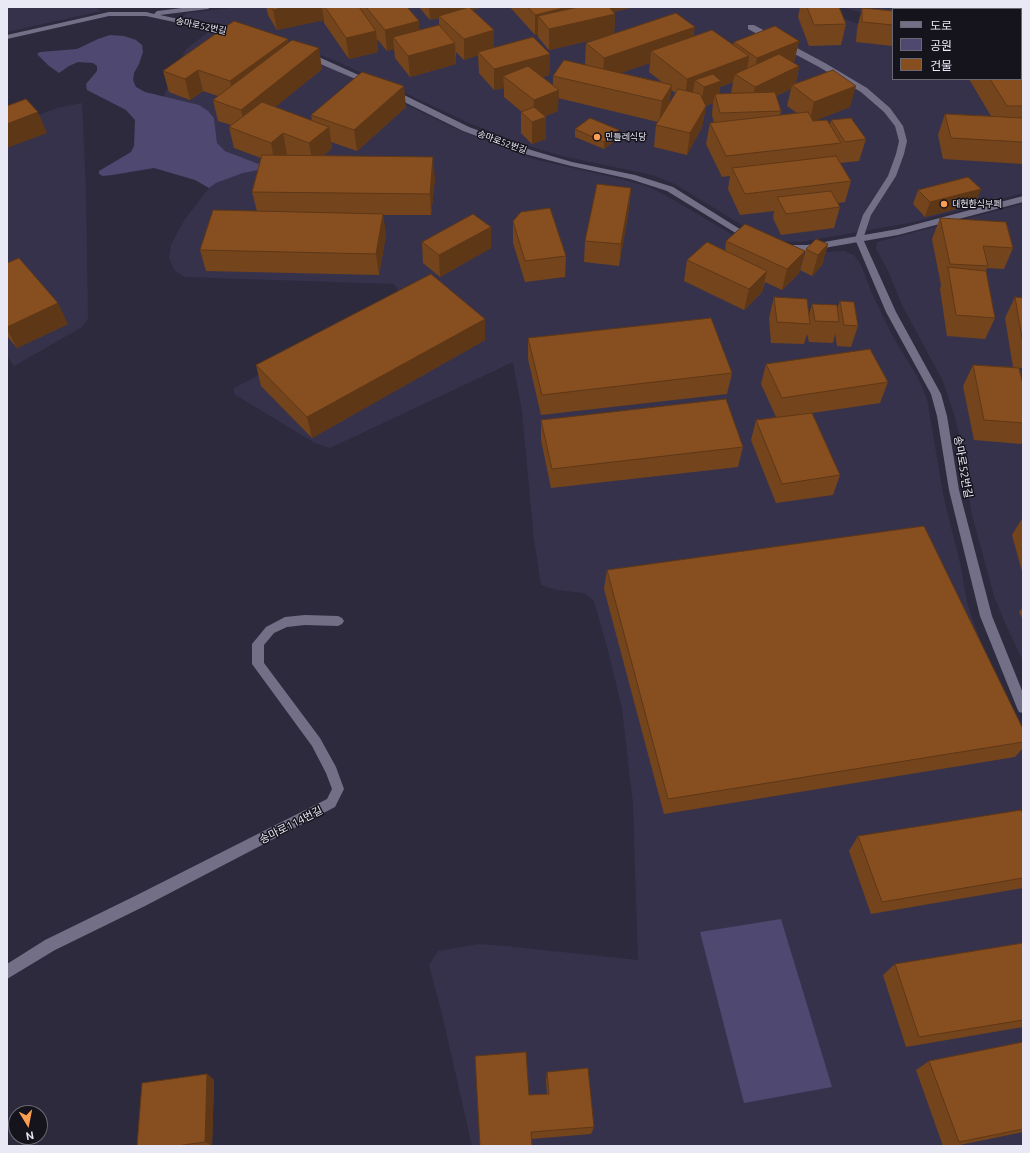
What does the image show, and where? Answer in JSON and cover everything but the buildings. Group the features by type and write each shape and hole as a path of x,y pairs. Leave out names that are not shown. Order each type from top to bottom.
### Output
{"street":[{"path":"7,37 109,14 146,14 208,7"},
{"name":"송마로52번길","path":"146,14 242,35"},
{"path":"751,27 822,65 864,90 888,110 899,126 903,141 900,154 892,176 867,215 859,239"},
{"path":"300,53 328,63 375,84"},
{"name":"송마로52번길","path":"389,90 466,129 528,152 571,164 632,177 670,189 758,243"},
{"path":"776,247 807,248 898,232 1023,199"},
{"name":"송마로52번길","path":"859,239 891,312 936,394 942,416 954,490 984,608 1023,708"},
{"name":"송마로114번길","path":"7,972 50,945 140,902 331,803 338,789 332,771 316,742 258,664 258,644 270,630 285,622 305,620 338,621"}],"shaded area":[{"path":"7,7 95,7 101,11 7,32"},
{"path":"241,7 808,7 856,23 892,30 892,80 1022,80 1023,35 1023,193 914,222 799,242 781,241 748,229 675,184 652,175 562,156 522,144 469,123 334,60 284,42 238,28 184,18 183,16 187,13"},
{"path":"840,7 1023,7 892,8 892,20"},
{"path":"210,31 248,40 331,68 454,128 533,159 621,179 649,187 743,241 794,254 844,251 854,255 861,265 871,291 892,335 918,378 927,399 944,499 960,563 967,602 975,627 1023,747 1023,1146 472,1146 442,1014 429,965 438,951 479,944 638,960 633,804 622,708 594,601 584,593 557,590 541,585 534,539 522,412 513,362 330,448 315,443 234,394 234,388 369,317 398,290 394,284 185,277 175,271 169,258 171,245 185,219 209,188 216,183 243,173 268,168 225,151 217,143 214,118 163,97 186,49"},
{"path":"82,103 86,190 88,319 82,327 14,366 7,356 7,127 57,108"},
{"path":"1023,204 1023,661 994,596 971,511 963,452 955,417 943,381 902,305 889,273 876,248 877,242"}],"green space":[{"path":"110,35 124,36 136,40 142,45 143,52 134,73 133,80 136,87 145,92 199,105 208,111 214,118 217,143 225,151 269,168 243,173 216,183 209,188 195,180 154,168 103,176 99,174 99,171 131,152 134,146 135,120 126,110 87,90 86,84 97,71 97,66 93,63 78,62 59,73 49,66 37,54 40,52 77,49"},
{"path":"781,919 832,1087 744,1103 700,932"}],"place":[{"name":"민들레식당","path":"597,137"},
{"name":"대현한식부페","path":"944,204"}]}
